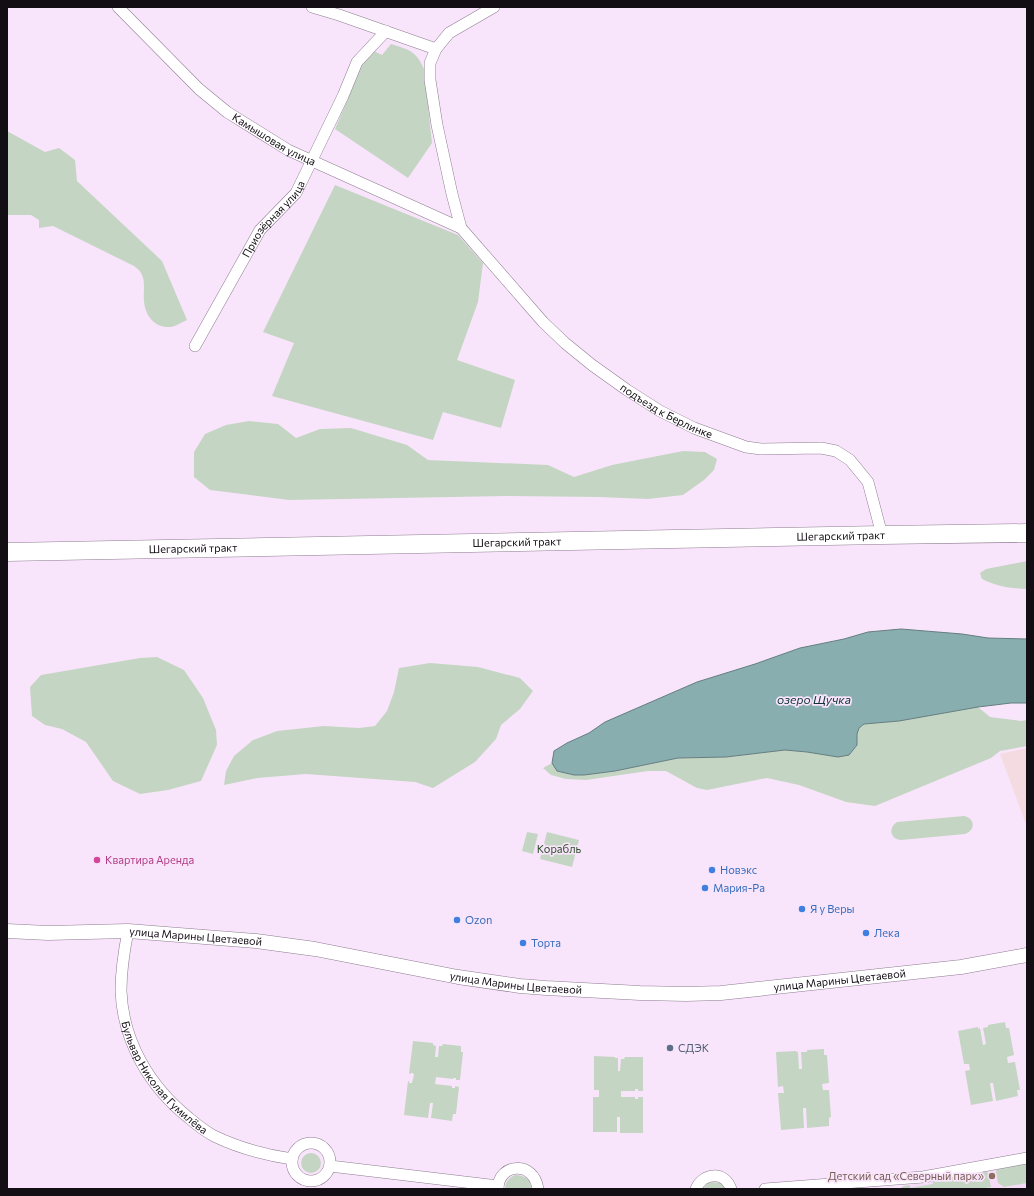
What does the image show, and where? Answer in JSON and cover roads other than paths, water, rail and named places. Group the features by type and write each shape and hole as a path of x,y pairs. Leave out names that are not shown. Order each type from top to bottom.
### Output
{"main road":[{"name":"Шегарский тракт","path":"7,552 1027,533"}],"street":[{"name":"Камышовая улица","path":"119,7 199,89 227,112 288,150 312,162 461,228"},
{"path":"312,7 436,49"},
{"path":"461,228 437,125 431,88 430,63 436,49 449,33 494,7"},
{"name":"Приозёрная улица","path":"195,346 260,230 296,194 343,96 357,62 386,31"},
{"name":"подъезд к Берлинке","path":"461,228 543,322 565,343 592,365 660,411 694,428 746,447 761,449 821,448 836,451 850,460 868,482 882,535"},
{"name":"улица Марины Цветаевой","path":"7,931 48,933 128,931 256,941 300,947 458,977 500,983 546,988 640,993 721,993 953,968 995,962 1027,955"},
{"name":"Бульвар Николая Гумилёва","path":"128,931 121,974 123,1006 129,1034 140,1061 160,1091 172,1104 197,1125 212,1135 256,1152 292,1159"},
{"path":"304,1144 318,1144 327,1153 330,1159 330,1166 328,1172 319,1180 313,1182 307,1181 297,1176 292,1165 292,1159 294,1153 304,1144"},
{"path":"765,1189 923,1177 1027,1158"},
{"path":"330,1166 498,1188 499,1180 504,1174 509,1170 516,1168 530,1172 538,1183 538,1189"},
{"path":"696,1189 704,1178 716,1176 727,1182 731,1189"}],"water":[{"name":"озеро Щучка","path":"901,629 962,634 988,638 1027,639 1027,703 1011,703 978,707 899,721 864,724 859,728 857,734 857,745 849,755 838,757 785,750 726,757 678,758 615,771 584,775 574,775 557,771 552,763 554,751 567,743 589,733 605,722 697,682 800,648 844,639 868,632"}],"place":[{"name":"Квартира Аренда","path":"97,860"},
{"name":"Новэкс","path":"712,870"},
{"name":"Мария-Ра","path":"705,888"},
{"name":"Я у Веры","path":"802,909"},
{"name":"Ozon","path":"457,920"},
{"name":"Лека","path":"866,933"},
{"name":"Торта","path":"523,943"},
{"name":"СДЭК","path":"670,1048"},
{"name":"Детский сад «Северный парк»","path":"992,1176"}],"park label":[{"name":"Корабль","path":"559,849"}]}
